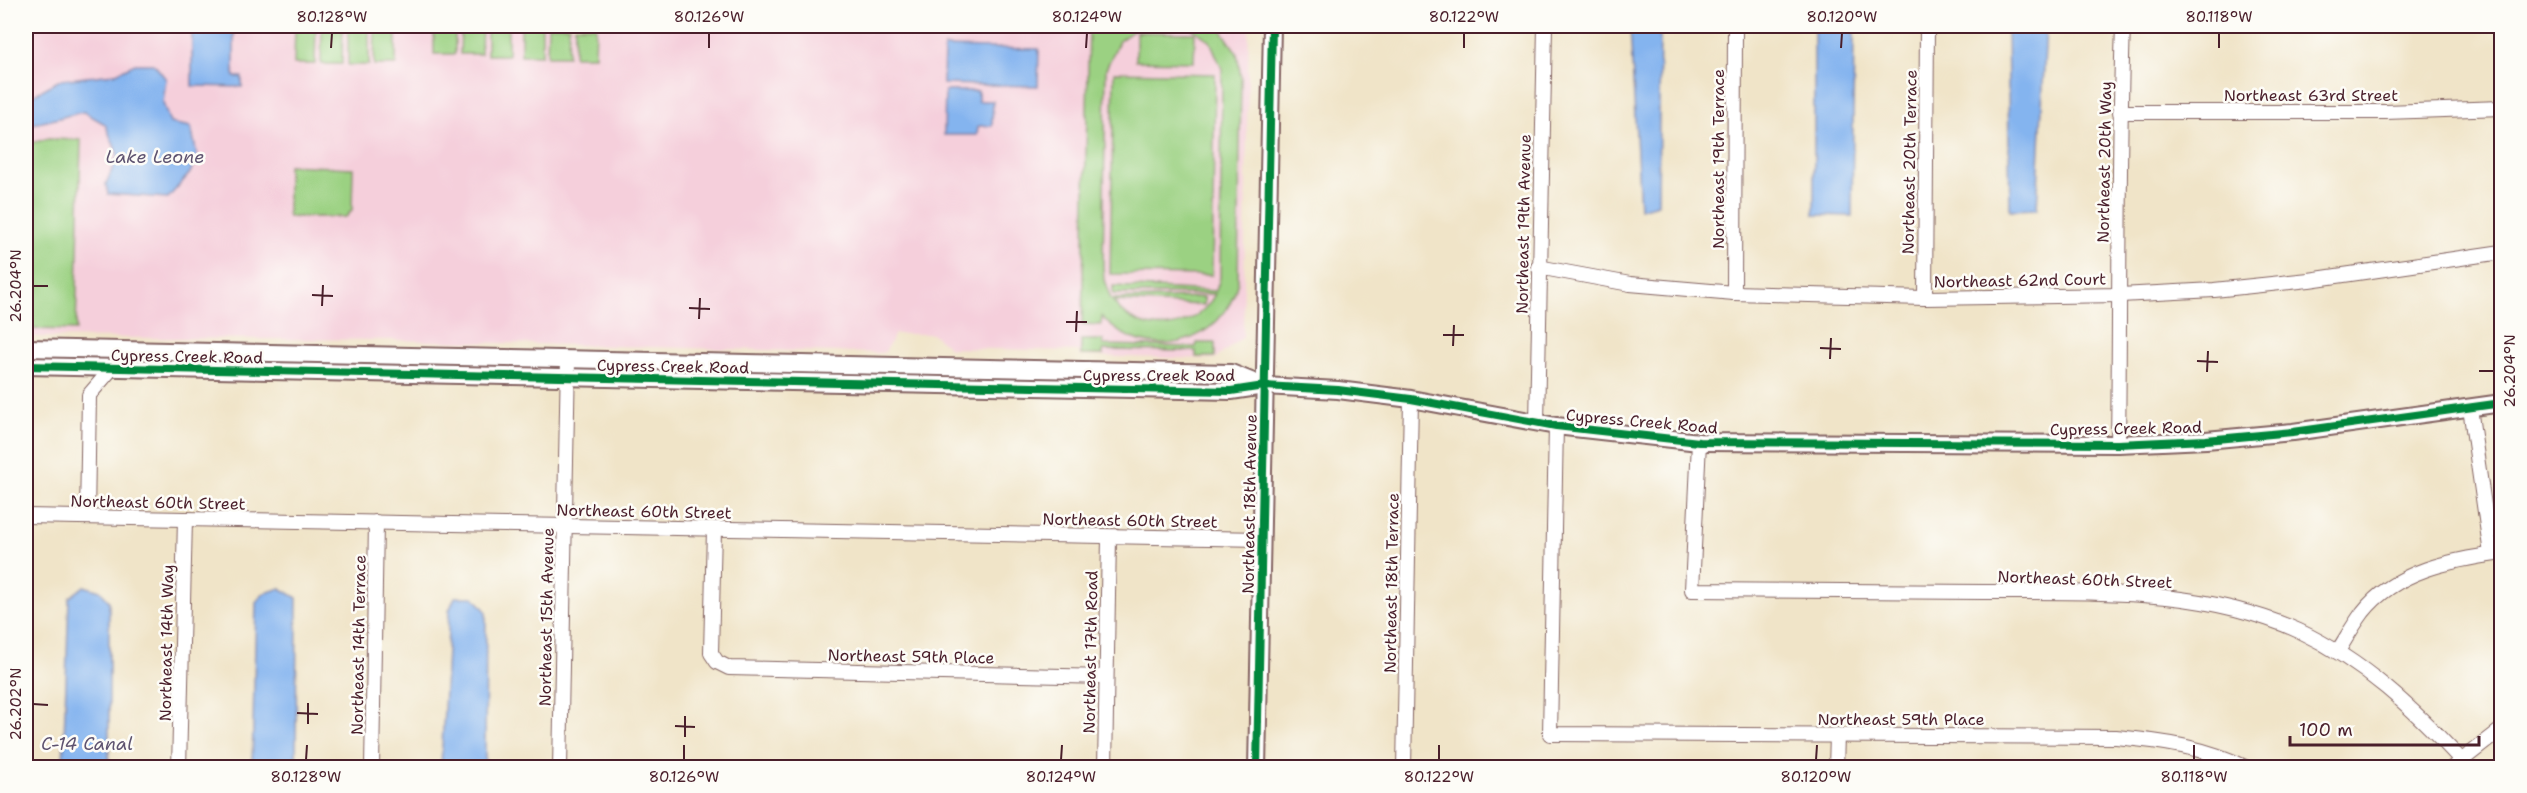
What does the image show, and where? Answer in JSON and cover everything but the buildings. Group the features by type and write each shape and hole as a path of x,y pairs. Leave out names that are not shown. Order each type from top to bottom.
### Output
{"street":[{"name":"Northeast 18th Avenue","path":"1257,768 1272,26"},
{"name":"Northeast 19th Avenue","path":"1537,423 1538,267 1545,26"},
{"name":"Northeast 19th Terrace","path":"1734,293 1735,26"},
{"name":"Northeast 20th Terrace","path":"1925,298 1927,26"},
{"name":"Northeast 20th Way","path":"2118,444 2120,295 2118,205 2123,26"},
{"name":"Northeast 63rd Street","path":"2120,111 2385,112 2502,108"},
{"name":"Northeast 62nd Court","path":"1538,267 1630,284 1734,293 1925,298 2120,295 2214,290 2309,280 2502,252"},
{"name":"Cypress Creek Road","path":"26,348 1231,373 1264,386"},
{"path":"93,367 94,350"},
{"name":"Northeast 15th Avenue","path":"560,768 568,359"},
{"name":"Cypress Creek Road","path":"26,366 1231,391 1264,386 1338,390 1411,399 1556,426 1699,442 2118,444 2206,440 2293,432 2502,403"},
{"path":"87,517 89,395 113,367"},
{"name":"Northeast 18th Terrace","path":"1404,768 1411,399"},
{"path":"2338,651 2364,611 2397,582 2426,568 2496,553 2470,408"},
{"name":"Northeast 59th Place","path":"1556,426 1550,734 2116,736 2175,743 2227,758 2247,768"},
{"name":"Northeast 60th Street","path":"1699,442 1692,590 2128,594 2172,597 2218,604 2298,631 2338,651 2404,702 2457,764"},
{"name":"Northeast 60th Street","path":"26,516 1262,539"},
{"name":"Northeast 14th Way","path":"179,768 185,519"},
{"name":"Northeast 14th Terrace","path":"372,768 376,522"},
{"name":"Northeast 59th Place","path":"714,529 711,653 717,662 729,668 1106,677"},
{"name":"Northeast 17th Road","path":"1104,768 1109,537"},
{"path":"2457,764 2502,729"},
{"path":"1836,735 1836,768"}],"shaded area":[{"path":"26,26 1249,26 1243,337 1215,359 1079,356 1079,351 950,348 933,334 895,334 885,352 879,353 390,340 26,337"}],"green space":[{"path":"295,26 316,26 315,64 294,64"},
{"path":"322,26 343,26 342,64 321,64"},
{"path":"348,26 369,26 369,65 348,65"},
{"path":"375,26 396,26 396,65 374,65"},
{"path":"434,26 455,26 455,54 434,54"},
{"path":"461,26 482,26 481,54 460,54"},
{"path":"487,26 508,26 508,55 487,55"},
{"path":"521,26 542,26 542,55 521,55"},
{"path":"548,26 569,26 568,56 547,56"},
{"path":"575,26 596,26 595,56 574,56"},
{"path":"1089,26 1107,26 1107,28 1140,26 1119,41 1106,69 1103,266 1104,280 1111,299 1204,297 1204,305 1113,301 1124,313 1151,326 1180,324 1194,317 1206,307 1215,294 1113,294 1113,286 1216,291 1220,278 1222,69 1210,41 1189,26 1219,26 1237,53 1241,78 1238,281 1230,303 1217,321 1201,333 1182,341 1161,344 1140,341 1120,332 1102,317 1101,325 1082,324"},
{"path":"1136,32 1195,33 1194,62 1136,61"},
{"path":"1114,72 1215,74 1212,275 1110,274"},
{"path":"48,139 81,140 76,330 26,329 26,144"},
{"path":"288,165 353,168 352,210 346,217 288,217"},
{"path":"1081,340 1103,340 1103,345 1196,347 1197,343 1215,343 1215,357 1196,357 1196,351 1103,350 1103,355 1081,355"}],"water":[{"path":"192,26 234,26 234,77 242,77 242,87 192,86"},
{"path":"1630,26 1660,26 1658,204 1640,209"},
{"path":"1814,26 1854,26 1852,216 1814,215"},
{"path":"2007,26 2046,26 2037,209 2010,210"},
{"path":"944,47 1039,49 1038,86 943,84"},
{"name":"Lake Leone","path":"135,64 154,64 166,79 163,103 170,123 191,127 197,155 190,173 168,198 108,194 106,184 118,155 105,124 84,112 40,123 26,124 26,95 35,94 60,80 114,74"},
{"path":"945,91 978,91 978,101 993,101 992,126 978,126 977,135 944,135"},
{"name":"C-14 Canal","path":"84,586 100,591 109,601 109,767 63,767 69,598"},
{"path":"280,588 297,598 296,767 252,767 256,602 263,594"},
{"path":"455,597 474,597 486,611 485,767 441,767 449,611"}],"cycle path":[{"path":"1257,768 1272,26"},
{"path":"26,366 1231,391 1264,386 1338,390 1411,399 1556,426 1699,442 2118,444 2206,440 2293,432 2502,403"}]}
